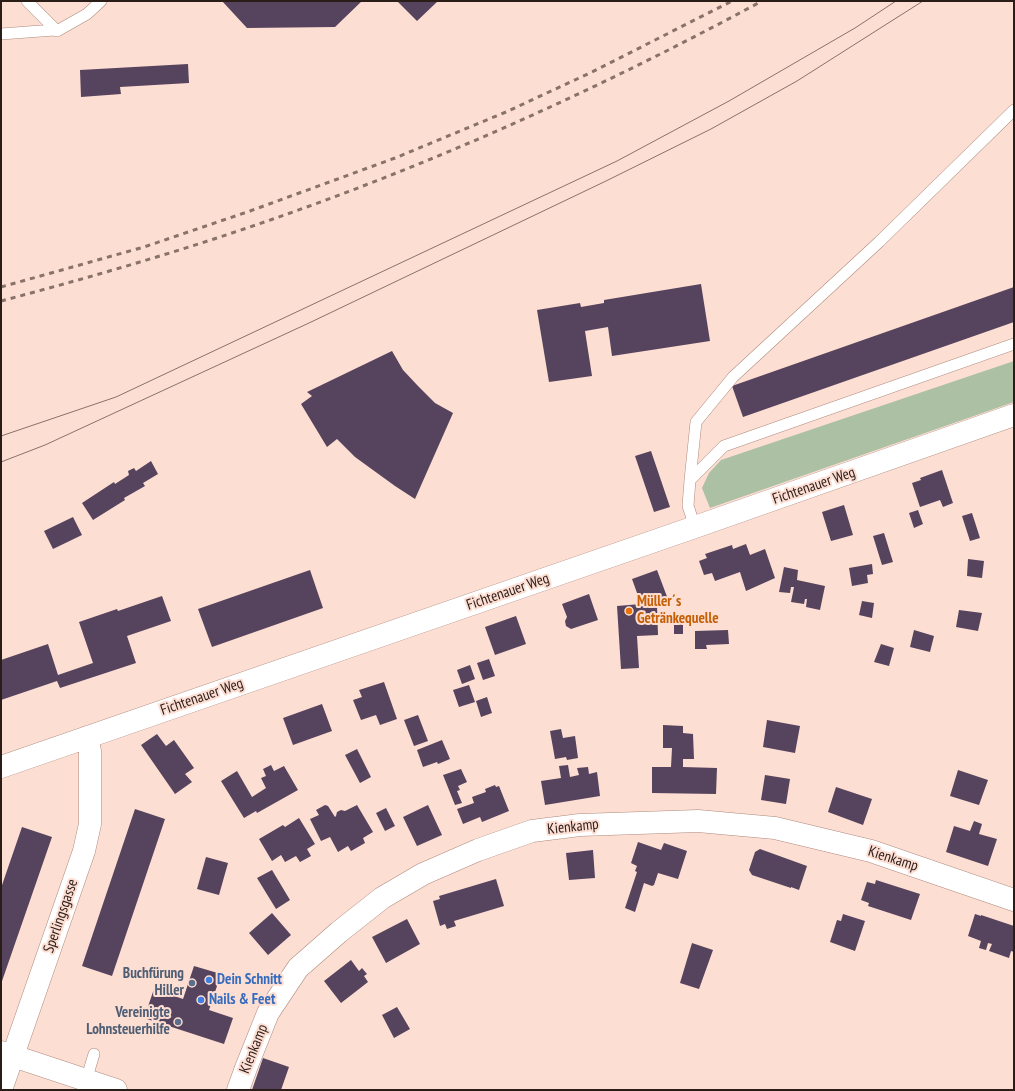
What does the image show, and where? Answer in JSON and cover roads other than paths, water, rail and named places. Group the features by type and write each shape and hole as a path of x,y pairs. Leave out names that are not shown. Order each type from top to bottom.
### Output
{"street":[{"name":"Fichtenauer Weg","path":"1,767 1014,415"},
{"name":"Sperlingsgasse","path":"1,1090 7,1054 84,851 90,824 90,751 87,737"},
{"name":"Kienkamp","path":"238,1090 268,1013 298,968 333,937 382,898 423,874 478,850 532,831 580,825 690,821 775,828 872,851 1014,900"},
{"path":"7,1054 84,1085 116,1090"}],"lane":[{"path":"27,1 57,31"},
{"path":"1,34 57,31 87,14 101,1"},
{"path":"695,527 688,506 696,422 733,377 879,242 1014,110"},
{"path":"690,480 724,446 1014,344"},
{"path":"84,1085 94,1054"}],"tram line":[{"path":"1,436 116,397 617,161 729,101 855,28 896,1"},
{"path":"1,462 45,445 309,323 711,129 797,81 923,1"}],"railway":[{"path":"1,287 144,247 250,211 395,158 506,112 592,72 732,1"},
{"path":"1,301 192,246 267,221 363,186 479,139 594,87 762,1"}],"place":[{"name":"Müller´s Getränkequelle","path":"629,611"},
{"name":"Dein Schnitt","path":"209,980"},
{"name":"Buchfürung Hiller","path":"192,983"},
{"name":"Nails & Feet","path":"201,1000"},
{"name":"Vereinigte Lohnsteuerhilfe","path":"178,1022"}]}
